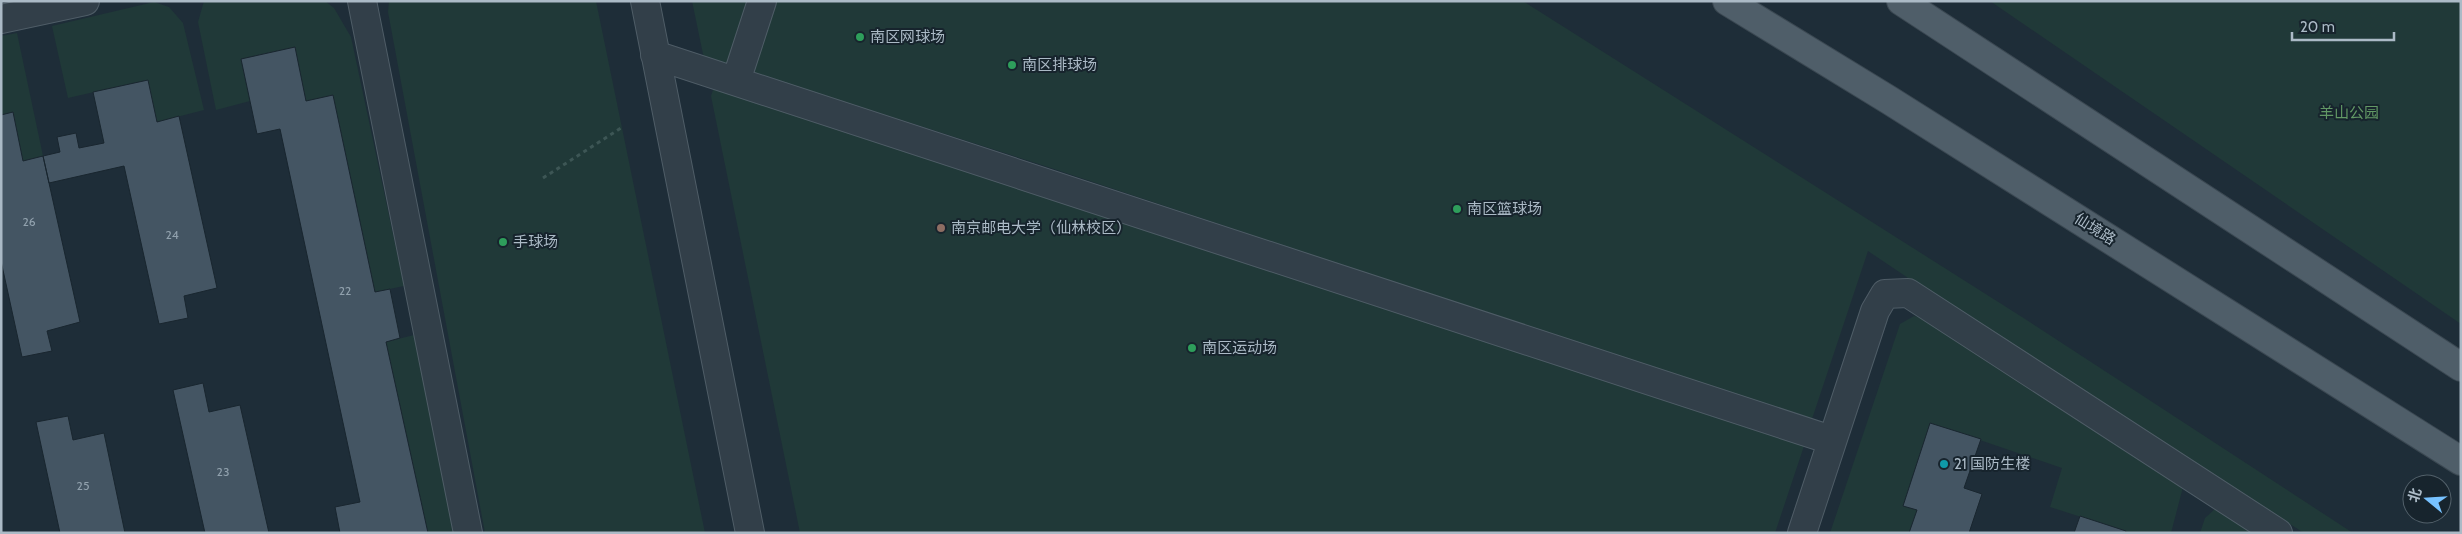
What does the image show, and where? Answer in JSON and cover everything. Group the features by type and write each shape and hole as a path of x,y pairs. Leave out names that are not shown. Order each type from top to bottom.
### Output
{"main road":[{"path":"1901,1 2461,366"},
{"name":"仙境路","path":"1739,4 2461,461"}],"street":[{"path":"1,19 86,1"},
{"path":"362,1 468,533"},
{"path":"645,1 654,55 750,533"},
{"path":"736,81 762,1"},
{"path":"654,55 1832,440"},
{"path":"1802,533 1875,312 1885,294 1908,293 2278,533"}],"path":[{"path":"542,178 621,128"}],"green space":[{"path":"204,1 325,1 334,8 351,37 404,286 375,292 333,95 306,101 295,47 241,59 250,101 216,110 198,22"},
{"path":"389,1 596,1 705,533 485,533 388,12"},
{"path":"692,1 747,1 728,63 725,65 706,59 703,54"},
{"name":"南区篮球场","path":"774,1 1523,1 2022,317 2353,533 2304,533 2018,352 1868,251 1811,422 1045,166 751,72"},
{"name":"羊山公园","path":"1990,1 2461,1 2461,324"},
{"path":"154,2 169,7 183,23 204,110 157,122 147,80 68,98 52,26"},
{"path":"17,33 43,156 23,161 13,112 1,115 1,36"},
{"name":"南区运动场","path":"718,89 1806,440 1775,533 800,533 711,96 713,90"},
{"path":"1914,316 1936,322 2183,487 2171,533 2125,533 2125,531 2050,507 2062,468 1930,423 1903,505 1917,510 1909,533 1830,533 1900,324"},
{"path":"414,335 454,533 428,533 386,342"},
{"path":"2215,509 2230,511 2262,533 2200,533 2205,518"}],"building":[{"path":"295,47 306,101 333,95 375,292 390,289 400,338 386,342 428,533 340,533 335,507 360,502 280,129 257,134 241,59"},
{"path":"148,80 157,122 179,116 217,288 184,296 188,318 159,324 124,166 49,183 43,156 60,152 57,137 76,133 79,148 104,143 93,92"},
{"path":"13,112 23,161 43,156 80,322 47,331 52,351 22,357 1,261 1,115"},
{"path":"203,383 209,412 240,405 269,533 205,533 173,390"},
{"path":"68,416 73,440 104,433 125,533 60,533 36,422"},
{"name":"21 国防生楼","path":"1930,423 1981,439 1964,488 1982,494 1969,533 1909,533 1917,510 1903,506"},
{"path":"2080,516 2126,531 2125,533 2074,533"}],"place":[{"name":"南区网球场","path":"860,37"},
{"name":"南区排球场","path":"1012,65"},
{"name":"南区篮球场","path":"1457,209"},
{"name":"南京邮电大学（仙林校区）","path":"941,228"},
{"name":"手球场","path":"503,242"},
{"name":"南区运动场","path":"1192,348"},
{"name":"21 国防生楼","path":"1944,464"}]}
